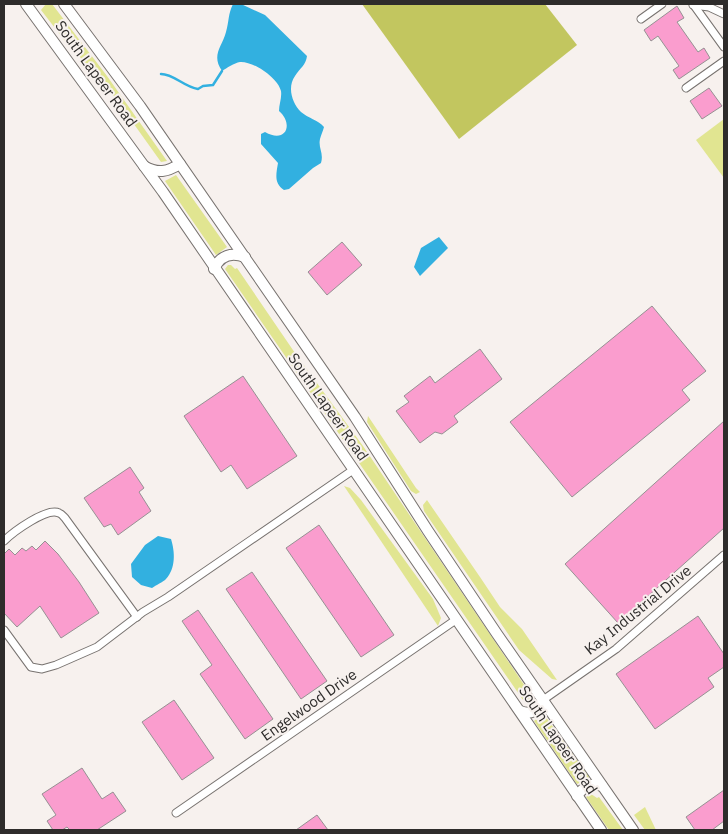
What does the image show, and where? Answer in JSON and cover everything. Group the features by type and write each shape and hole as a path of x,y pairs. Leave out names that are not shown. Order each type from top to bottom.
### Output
{"main road":[{"name":"South Lapeer Road","path":"26,4 144,165 601,830"},
{"name":"South Lapeer Road","path":"64,4 180,164 371,440 428,531 633,830"},
{"path":"144,165 160,172 171,170 180,164"},
{"path":"214,268 220,260 228,255 238,254 245,258"},
{"path":"520,711 526,713 535,711 543,700"},
{"path":"577,796 588,785 597,784 602,786"}],"street":[{"path":"641,18 662,4"},
{"path":"693,4 709,5 724,14"},
{"path":"693,4 724,47"},
{"path":"686,88 724,61"},
{"path":"4,630 31,667 42,669 56,665 97,647 137,617 352,470"},
{"path":"4,540 20,526 28,522 51,512 59,513 65,518 137,617"},
{"name":"Kay Industrial Drive","path":"543,700 616,649 724,555"},
{"name":"Engelwood Drive","path":"176,813 457,619"}],"green space":[{"path":"46,4 52,4 107,76 167,161 161,162 106,85 65,41 41,10"},
{"path":"362,4 545,4 577,45 459,139"},
{"path":"724,119 724,178 696,140"},
{"path":"176,175 227,247 216,255 165,181"},
{"path":"228,265 235,269 237,268 295,353 363,446 535,701 531,704 525,699 523,700 225,269"},
{"path":"368,416 420,492 416,494 411,491 367,422"},
{"path":"344,486 350,488 361,500 433,599 441,618 438,626"},
{"path":"427,500 500,607 522,629 557,680 552,679 519,650 424,511 423,505"},
{"path":"543,713 589,779 577,784 534,721"},
{"path":"591,794 597,798 599,797 623,830 609,830 586,797"},
{"path":"645,807 656,830 645,830 634,815"}],"water":[{"path":"233,4 241,4 265,15 307,56 293,80 291,90 295,104 301,112 324,127 320,138 322,159 321,163 289,189 284,190 277,182 278,163 261,144 261,134 265,132 278,136 286,131 286,121 279,111 281,91 279,86 264,71 251,64 240,62 222,71 217,60 218,51 226,32"},
{"path":"439,237 448,248 420,276 414,267 421,248"},
{"path":"158,536 171,539 174,560 172,570 166,579 152,588 141,585 132,577 131,564 145,545"}],"building":[{"path":"677,6 684,18 677,22 698,52 704,48 710,58 679,79 673,70 679,66 658,36 651,41 644,30"},
{"path":"709,88 722,106 702,119 690,101"},
{"path":"342,242 362,265 327,295 308,272"},
{"path":"652,306 706,371 682,390 690,400 572,497 510,422"},
{"path":"480,349 502,379 454,416 458,422 442,434 435,432 420,443 396,411 409,402 404,396 430,376 435,383"},
{"path":"243,376 297,456 247,489 231,465 221,472 184,416"},
{"path":"724,421 724,528 618,623 565,564"},
{"path":"130,467 144,488 139,492 151,511 118,535 111,524 104,527 84,498"},
{"path":"319,525 394,635 361,657 286,548"},
{"path":"45,541 58,554 79,582 99,613 61,638 40,606 17,627 4,613 4,554 9,549 15,555 22,548 26,551 32,546 36,550"},
{"path":"252,572 327,681 301,699 226,589"},
{"path":"198,610 273,719 245,739 200,674 212,665 182,621"},
{"path":"698,616 724,654 724,667 708,678 714,687 655,729 616,674"},
{"path":"174,700 214,758 182,780 142,722"},
{"path":"82,768 102,799 113,792 126,811 97,830 70,830 67,827 62,830 53,830 47,821 56,815 42,794"},
{"path":"724,790 724,821 712,830 695,830 686,817"},
{"path":"317,815 328,830 296,830"}],"waterway":[{"path":"161,74 170,76 198,89 203,86 213,85 222,71"}]}
